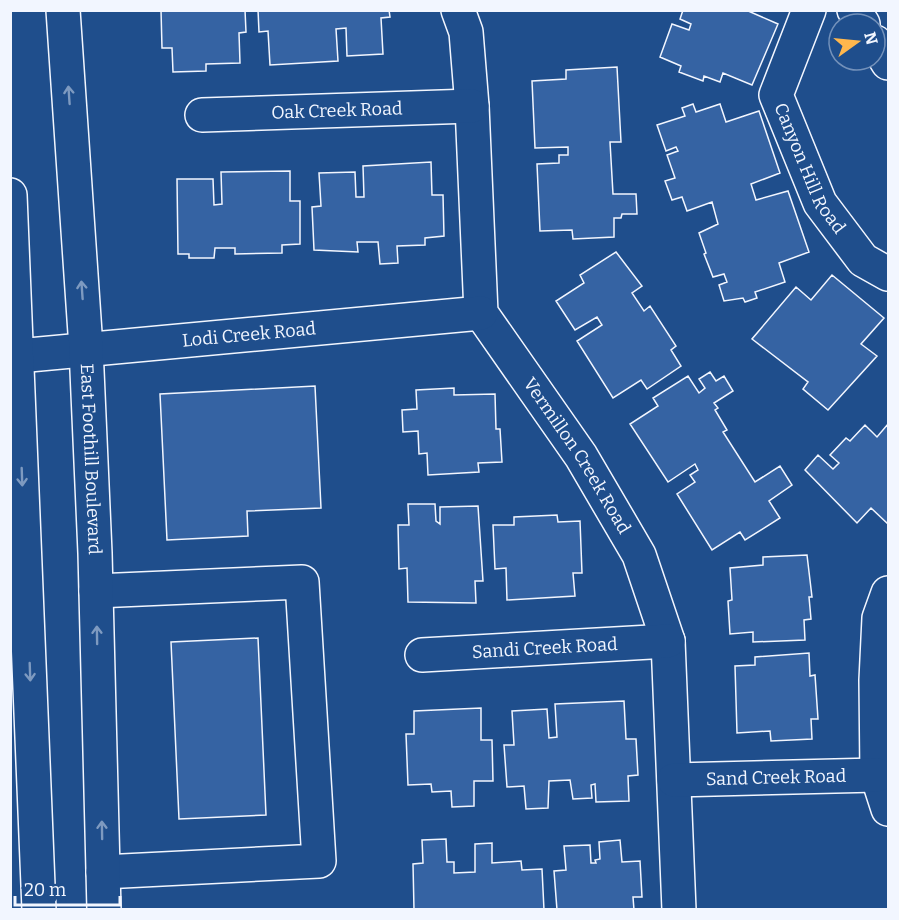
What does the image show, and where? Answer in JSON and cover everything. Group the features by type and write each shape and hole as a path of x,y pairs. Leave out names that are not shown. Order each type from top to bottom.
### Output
{"street":[{"name":"East Foothill Boulevard","path":"63,10 86,348 96,591 104,909"},
{"path":"458,10 466,32 472,106 481,313"},
{"name":"Canyon Hill Road","path":"809,10 776,95 820,203 863,260 888,274"},
{"name":"Oak Creek Road","path":"202,115 472,106"},
{"path":"10,195 39,909"},
{"name":"Lodi Creek Road","path":"18,356 481,313"},
{"name":"Vermillon Creek Road","path":"481,313 581,456 639,555 668,641 679,909"},
{"path":"96,591 302,582 319,861 103,872"},
{"path":"888,593 879,618 877,775 888,808"},
{"name":"Sandi Creek Road","path":"422,655 668,641"},
{"name":"Sand Creek Road","path":"674,780 877,775"}],"building":[{"path":"161,10 245,10 246,32 239,33 240,63 206,64 206,71 173,72 172,48 162,48"},
{"path":"258,10 389,10 390,17 381,18 383,54 347,56 346,28 336,29 338,61 270,65 268,31 259,32"},
{"path":"683,10 746,10 778,24 752,85 723,73 720,82 704,76 703,81 679,72 681,66 660,57 672,24 689,30 691,24 680,19"},
{"path":"617,67 621,142 610,142 613,194 636,194 637,214 622,214 621,218 614,218 614,237 573,239 572,230 540,231 537,164 559,163 559,155 568,155 568,147 535,148 532,81 566,79 566,70"},
{"path":"693,104 696,112 720,104 726,122 759,111 780,173 751,184 756,200 788,191 809,252 779,263 785,282 755,292 757,298 745,302 743,298 724,301 719,285 727,282 724,274 713,277 704,254 706,253 699,233 718,224 712,202 687,211 682,197 672,200 665,181 675,178 667,155 678,151 676,147 666,151 657,125 685,116 682,108"},
{"path":"431,162 432,195 443,195 444,236 425,238 425,245 397,246 398,263 380,264 378,242 357,242 358,252 314,250 312,207 321,206 319,173 355,172 356,197 364,197 363,166"},
{"path":"290,171 290,201 300,201 300,244 282,245 282,253 235,254 235,248 215,248 214,258 189,258 189,254 178,254 177,179 213,179 214,205 222,204 221,172"},
{"path":"616,252 642,286 632,293 644,311 650,306 676,346 671,350 681,366 647,389 641,380 613,398 577,341 602,325 597,317 575,330 556,301 584,283 580,275"},
{"path":"832,275 884,318 861,344 877,356 828,410 803,389 808,382 752,339 796,287 811,300"},
{"path":"710,372 716,381 724,376 733,391 714,403 718,408 715,410 727,430 723,432 755,482 780,466 792,485 769,501 780,518 745,540 740,532 712,550 677,494 695,482 690,475 698,470 695,464 668,482 630,424 658,406 653,398 688,376 699,393 705,388 699,379"},
{"path":"315,386 321,508 247,511 248,536 167,540 160,394"},
{"path":"454,388 454,395 495,394 496,429 500,429 502,462 478,463 479,472 428,475 427,453 419,454 418,431 403,432 402,410 417,409 416,390"},
{"path":"888,424 888,524 871,508 857,523 805,470 818,455 833,469 839,463 830,455 846,438 850,441 865,425 877,437"},
{"path":"408,504 435,504 436,521 440,524 440,507 478,506 483,581 475,581 476,603 408,602 407,568 399,569 398,525 409,525"},
{"path":"557,515 558,522 580,521 582,573 573,573 575,596 507,600 506,568 495,569 493,525 514,525 514,517"},
{"path":"807,555 812,597 809,597 811,619 804,620 805,640 753,642 753,632 730,634 728,601 732,600 730,568 763,565 763,557"},
{"path":"258,638 266,815 179,819 171,642"},
{"path":"809,653 810,676 815,675 818,719 811,719 812,739 771,741 770,731 737,733 735,666 755,665 755,657"},
{"path":"624,701 626,739 636,739 638,775 628,776 629,801 596,802 595,784 591,785 592,798 573,799 570,780 549,781 548,808 526,809 524,786 507,787 504,745 514,745 512,711 547,709 549,738 557,737 555,704"},
{"path":"481,708 481,740 492,740 493,781 474,781 474,806 452,807 451,791 432,792 431,784 408,785 406,734 414,734 414,711"},
{"path":"446,839 447,862 454,862 454,873 475,872 475,844 492,843 492,863 521,861 522,870 542,869 544,910 414,910 413,864 423,863 422,840"},
{"path":"620,840 622,862 640,861 642,897 633,897 634,910 557,910 554,871 566,870 564,846 590,845 591,863 596,863 595,860 600,859 599,842"}]}
